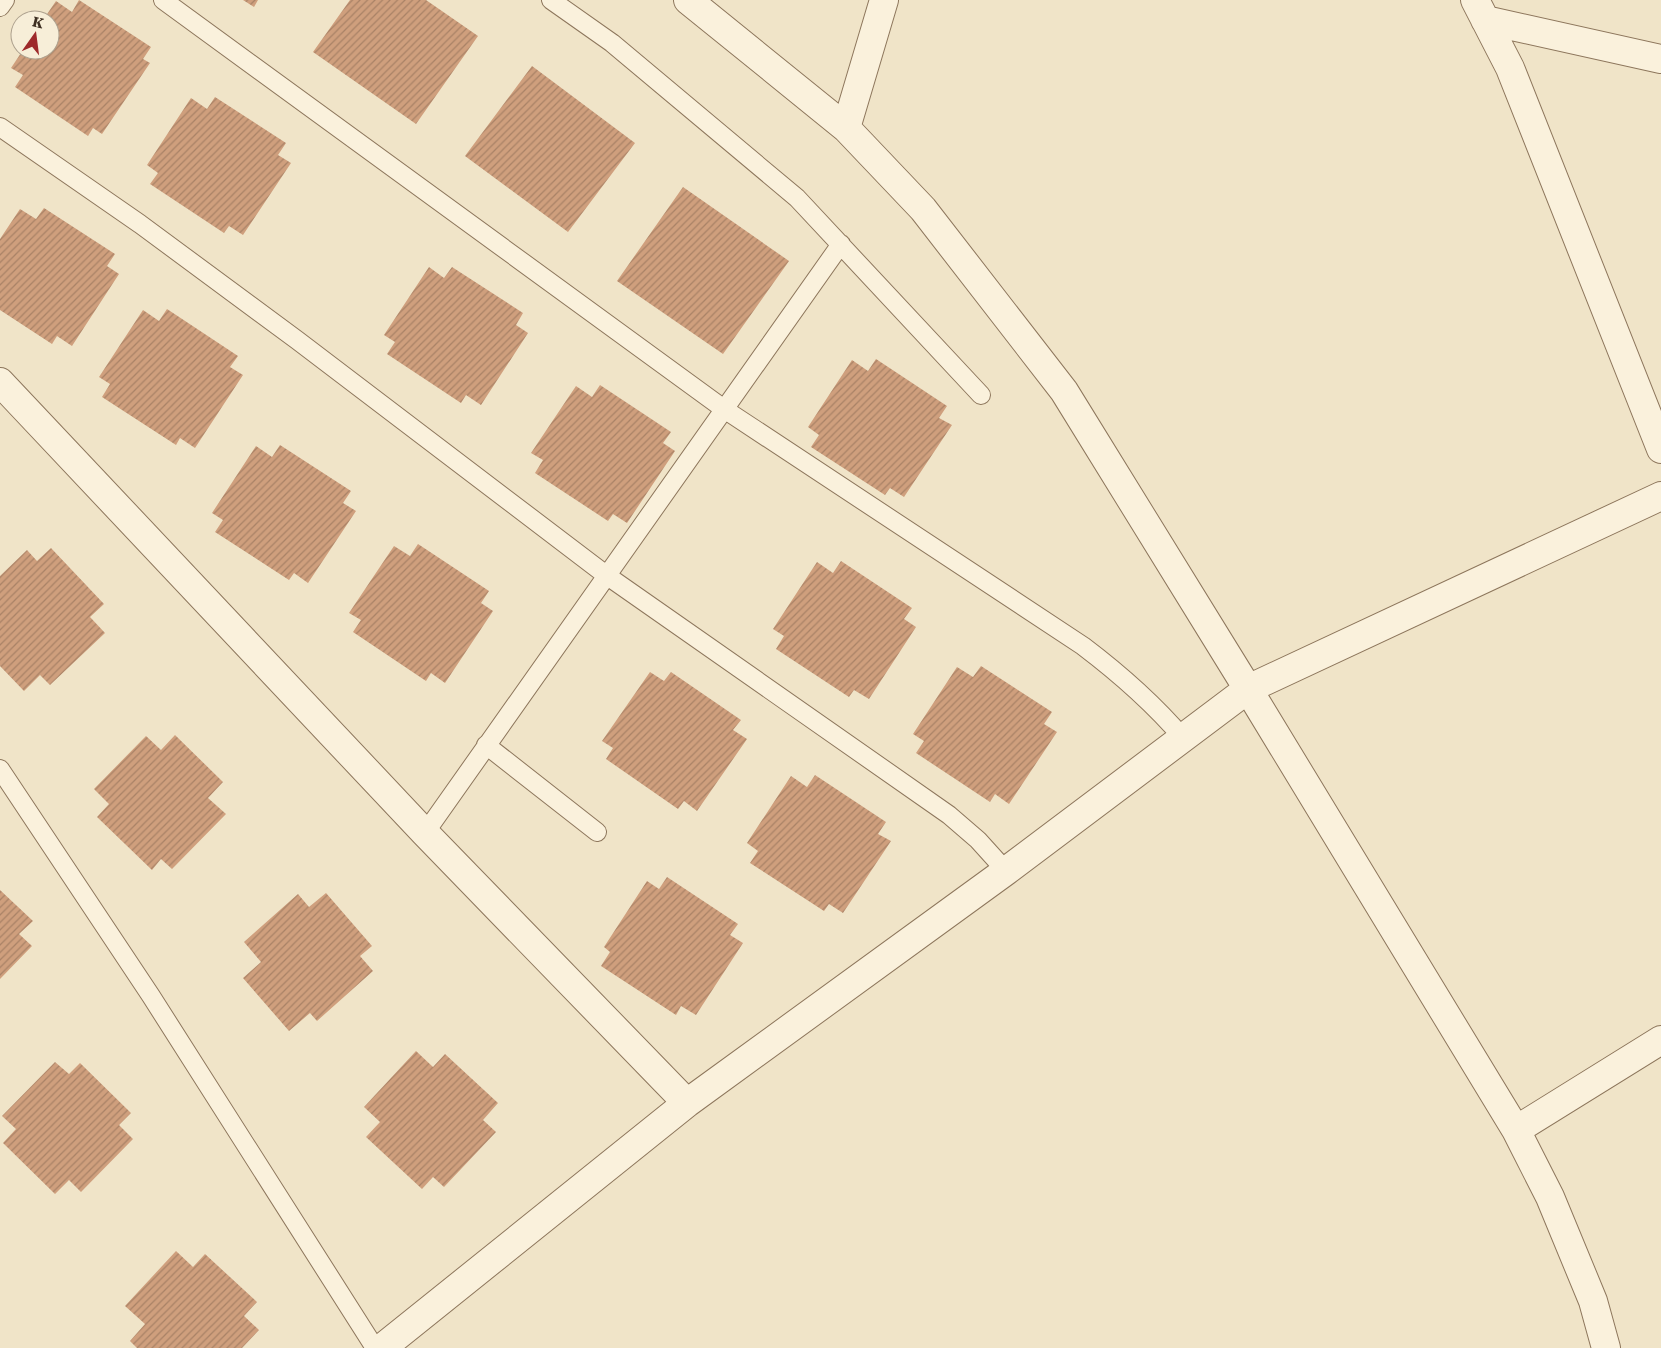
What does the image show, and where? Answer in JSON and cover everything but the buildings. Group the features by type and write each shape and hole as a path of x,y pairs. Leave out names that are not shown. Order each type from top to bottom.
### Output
{"street":[{"path":"688,0 846,128 923,209 1064,391 1516,1130 1550,1197 1593,1301 1606,1348"},
{"path":"846,128 884,0"},
{"path":"1480,10 1661,59"},
{"path":"1480,10 1510,68 1661,449"},
{"path":"0,382 425,833 687,1103"},
{"path":"382,1348 687,1103 1006,871 1248,689 1661,496"},
{"path":"1516,1130 1661,1040"}],"lane":[{"path":"0,7 5,0"},
{"path":"163,0 724,409 1083,646 1118,672 1150,701 1183,738"},
{"path":"551,0 612,43 797,198 981,395"},
{"path":"0,127 140,224 289,334 606,575 949,815 978,840 1006,871"},
{"path":"425,833 841,244"},
{"path":"486,745 597,832"},
{"path":"0,769 151,996 375,1348"}]}
